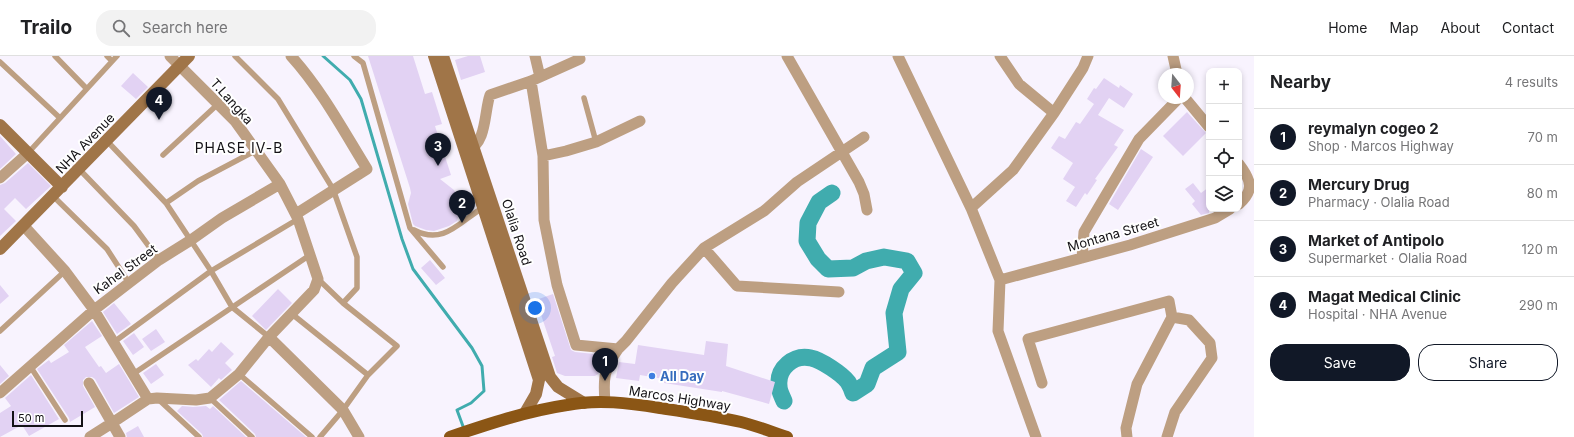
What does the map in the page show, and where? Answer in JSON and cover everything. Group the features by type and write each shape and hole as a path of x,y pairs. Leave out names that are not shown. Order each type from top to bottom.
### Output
{"main road":[{"name":"NHA Avenue","path":"0,249 189,56"},
{"name":"Olalia Road","path":"434,56 469,149 550,377 558,387 584,403"},
{"name":"Olalia Road","path":"443,56 469,149"},
{"path":"0,125 62,187"},
{"name":"Olalia Road","path":"488,205 539,380 536,394 525,413"},
{"name":"Marcos Highway","path":"455,435 525,413 567,405 605,402 680,410 742,422 787,437"}],"street":[{"name":"T.Langka","path":"170,56 235,121 280,184 297,217 318,280"},
{"path":"291,56 304,71 320,94 367,169 334,189 297,217"},
{"path":"535,56 543,156 544,220 558,285 576,345 618,349"},
{"path":"787,56 858,182 864,194 867,210"},
{"path":"898,56 971,208 1000,280 998,331 1036,437"},
{"path":"1000,56 1019,84 1054,113"},
{"path":"971,208 1013,170 1054,113 1083,68 1088,56"},
{"path":"1173,56 1176,68"},
{"path":"469,149 482,135 487,102 490,95 536,79 580,59"},
{"path":"1082,258 1084,232 1139,139 1172,104"},
{"path":"1191,104 1206,123"},
{"path":"543,156 596,142 640,121"},
{"path":"605,402 604,382 608,364 618,349 672,283 704,248 764,211 797,182 864,137"},
{"path":"0,178 28,153"},
{"path":"1242,168 1253,182 1254,192 1248,199 1242,202"},
{"name":"Kahel Street","path":"0,393 94,310 159,260 222,218 280,184"},
{"name":"Montana Street","path":"1000,280 1130,245 1214,218 1225,212"},
{"path":"24,226 66,271 94,310 133,374 153,398"},
{"path":"704,248 737,286 839,292"},
{"path":"90,437 153,398 196,400 210,398 239,374 269,337 314,290 318,280"},
{"path":"1042,383 1028,339 1169,301 1172,317 1136,384 1126,428 1127,437"},
{"path":"1167,437 1175,412 1212,358 1210,343 1189,320 1172,317"},
{"path":"269,337 343,410 359,437"},
{"path":"89,383 120,437"}],"lane":[{"path":"55,56 86,88"},
{"path":"107,56 112,61"},
{"path":"28,153 86,88 117,56"},
{"path":"235,56 278,99 334,189 357,256 357,288 343,303"},
{"path":"354,56 363,63 410,228 443,267"},
{"path":"0,62 60,118"},
{"path":"584,98 596,142"},
{"path":"163,155 218,104"},
{"path":"107,141 166,203 211,271 232,307 269,337"},
{"path":"166,203 198,181 256,151"},
{"path":"79,169 134,226 159,260"},
{"path":"53,196 107,249 129,283"},
{"path":"410,228 424,235 439,235 456,227 488,205"},
{"path":"114,342 211,271 297,217"},
{"path":"133,374 310,255"},
{"path":"0,331 66,271"},
{"path":"318,280 343,303 397,346 368,374 343,410 320,437"},
{"path":"292,314 368,374"},
{"path":"30,366 65,420"},
{"path":"239,374 312,437"},
{"path":"153,398 199,437"},
{"path":"210,398 252,437"}],"building":[{"path":"368,56 413,56 425,94 432,92 442,124 435,126 451,175 440,179 454,190 460,201 460,211 457,221 449,226 434,231 426,230 413,224 408,204 411,193 410,188"},
{"path":"468,56 480,56 485,72 461,80 455,60"},
{"path":"133,73 148,87 136,99 121,86"},
{"path":"1104,78 1119,88 1120,85 1133,94 1124,108 1109,98 1098,115 1124,130 1114,145 1118,147 1095,179 1097,180 1087,195 1085,193 1076,207 1066,201 1075,187 1063,179 1073,163 1051,148 1059,136 1065,139 1076,122 1080,124 1094,104 1087,99 1094,88 1096,89"},
{"path":"1187,112 1206,133 1183,156 1163,136"},
{"path":"0,136 16,154 0,169"},
{"path":"1141,149 1153,157 1118,210 1109,204"},
{"path":"28,163 51,186 26,209 15,198 4,209 16,221 0,236 0,185 5,183"},
{"path":"1193,183 1201,193 1206,189 1206,212 1209,213 1201,215 1192,204 1195,201 1185,189"},
{"path":"430,260 445,278 436,285 421,268"},
{"path":"0,285 9,296 0,304"},
{"path":"278,289 292,303 266,330 252,316"},
{"path":"553,294 571,350 575,352 604,355 598,374 595,376 565,376 557,373 552,357 555,356 536,300"},
{"path":"114,303 131,324 117,334 103,312"},
{"path":"92,321 102,336 85,347 99,367 101,366 106,373 119,364 139,397 114,413 95,379 92,377 86,377 83,380 83,386 95,407 70,422 69,418 37,369 49,360 51,363 69,352 64,345"},
{"path":"156,329 165,342 151,351 142,339"},
{"path":"134,333 144,347 133,355 123,341"},
{"path":"706,341 728,344 726,366 775,382 769,404 722,391 664,383 664,379 640,375 639,381 616,378 619,362 635,364 638,345 704,355"},
{"path":"221,342 234,354 225,363 232,370 221,380 219,378 211,387 188,365 196,359 198,361 209,349 212,352"},
{"path":"156,364 164,375 151,384 143,373"},
{"path":"0,365 9,376 0,384"},
{"path":"31,375 59,419 29,436 22,425 0,437 0,413 11,406 5,398"},
{"path":"241,381 306,437 256,437 255,434 219,400"},
{"path":"182,406 206,406 210,409 213,406 246,437 203,437 202,434 177,411"},
{"path":"138,426 144,437 127,437 126,433"}],"waterway":[{"path":"323,56 350,80 361,99 402,239 413,269 472,348 482,366 484,391 471,403 457,410 464,429"},
{"path":"784,401 779,386 779,379 784,368 793,360 805,357 815,359 826,364 849,383 853,393 867,384 873,368 898,352 894,313 901,289 914,273 907,261 884,257 866,261 853,268 828,269 818,259 807,241 808,223 819,202 832,193"}],"place":[{"name":"Magat Medical Clinic","path":"159,120"},
{"name":"Market of Antipolo","path":"438,166"},
{"name":"Mercury Drug","path":"462,223"},
{"name":"All Day","path":"652,376"},
{"name":"reymalyn cogeo 2","path":"605,381"}],"district":[{"name":"PHASE IV-B","path":"239,147"}]}
